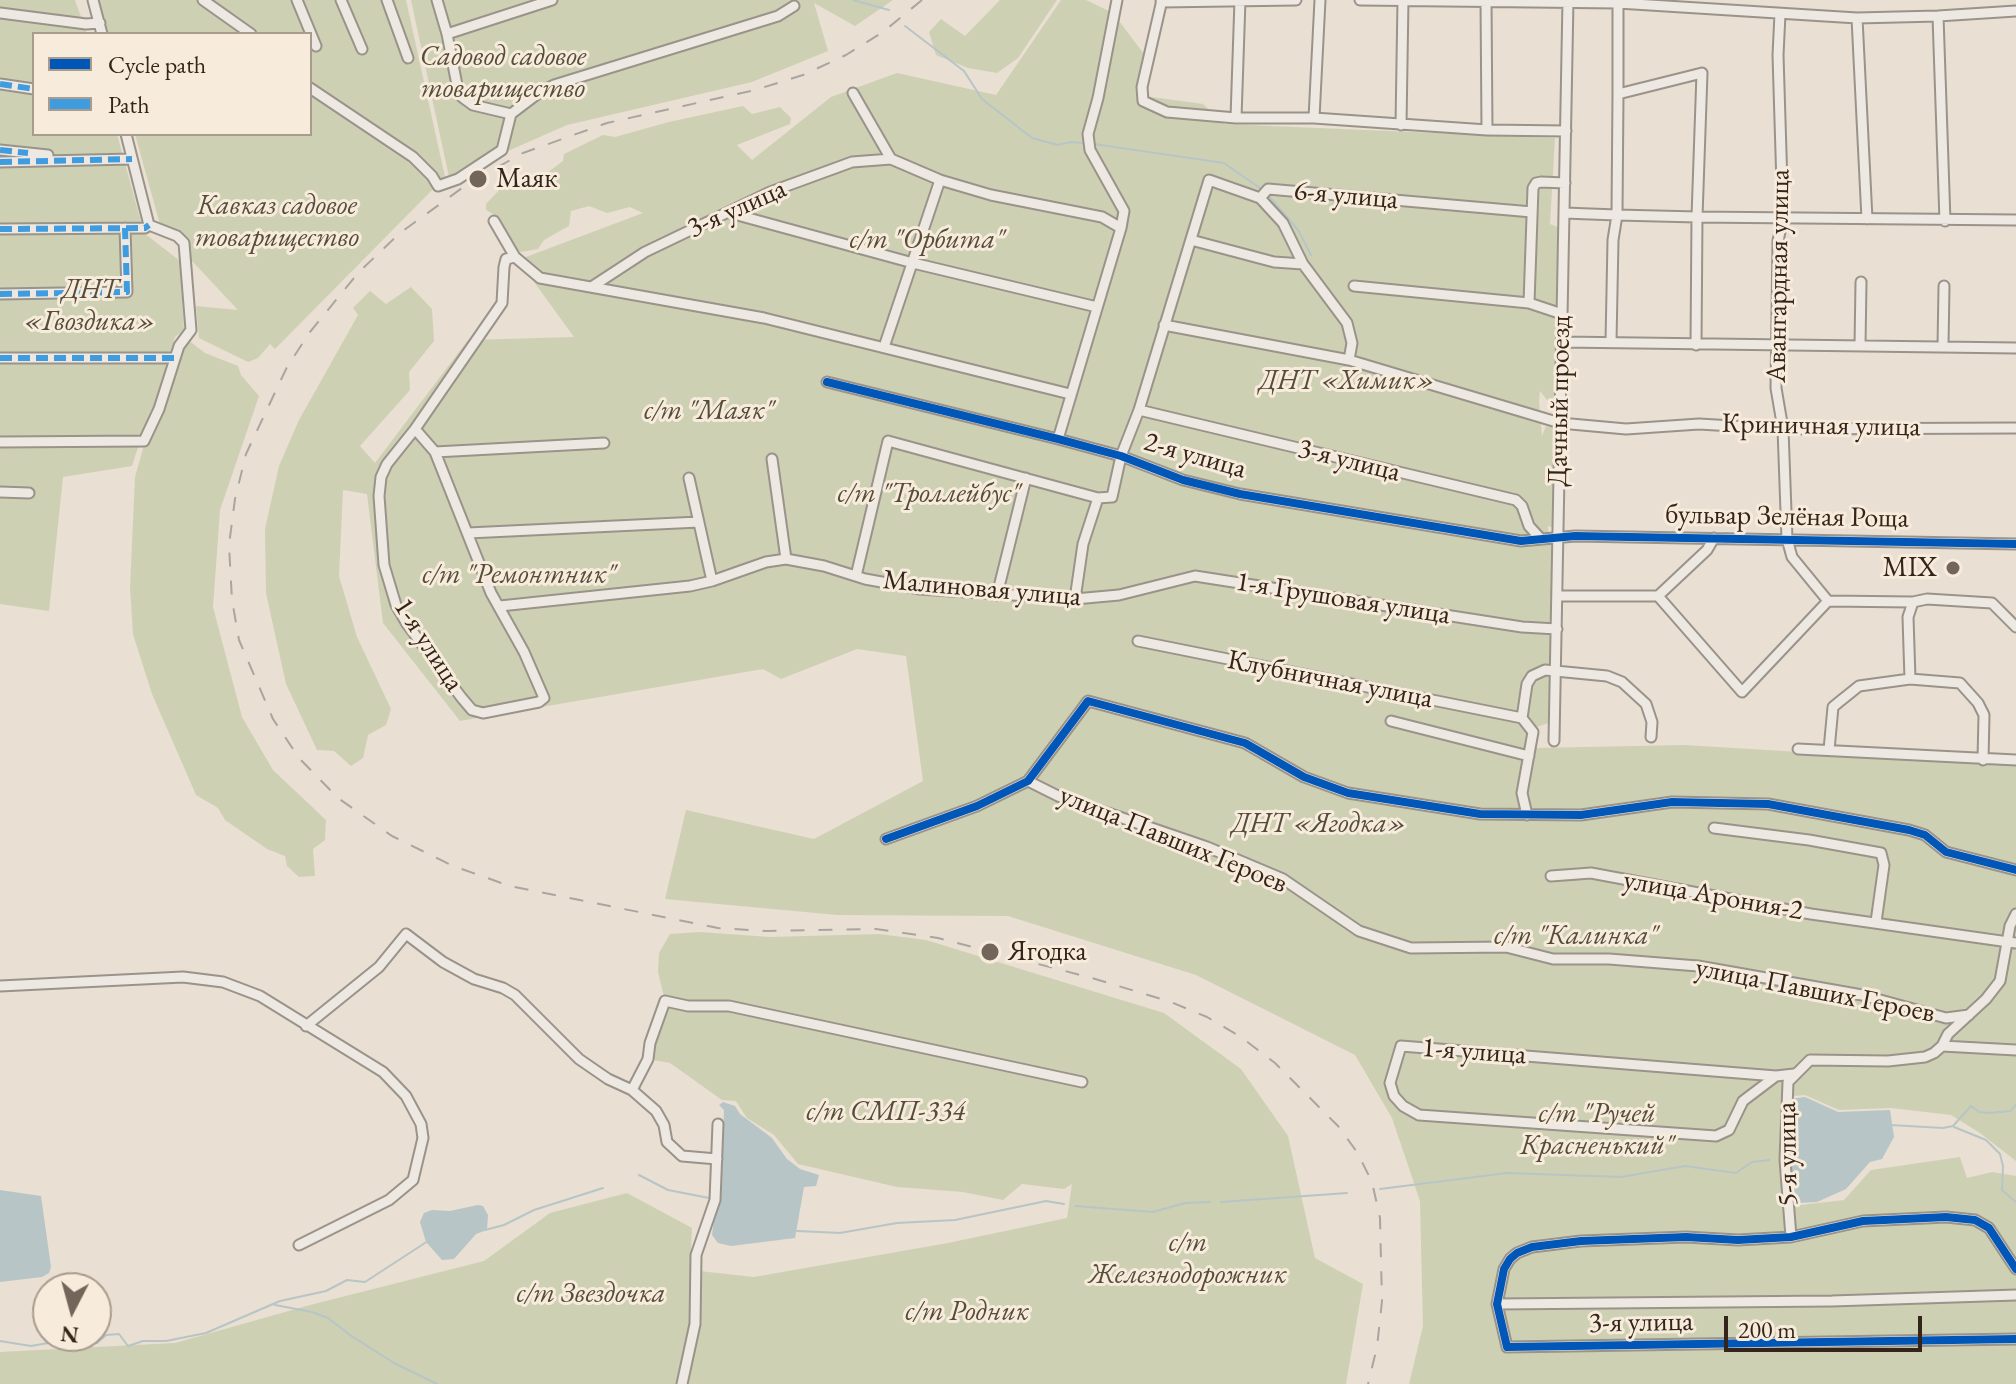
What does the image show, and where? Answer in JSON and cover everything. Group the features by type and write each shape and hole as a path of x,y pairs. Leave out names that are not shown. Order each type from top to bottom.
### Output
{"street":[{"path":"0,13 101,29 93,0"},
{"path":"203,0 248,32"},
{"path":"297,0 310,32"},
{"path":"341,0 362,49"},
{"path":"387,0 408,58"},
{"path":"437,0 462,97 473,105 511,114"},
{"path":"447,34 552,0"},
{"path":"1058,439 1124,211 1090,150 1088,134 1117,0"},
{"path":"1236,118 1240,0"},
{"path":"1296,0 1161,1 1142,87 1143,101 1167,112 1236,118 1314,118 1487,130 1566,131"},
{"path":"1314,118 1320,0"},
{"path":"1360,0 1618,2 1699,5 1857,18 2016,11"},
{"path":"1401,125 1403,0"},
{"path":"1486,1 1487,130"},
{"name":"Дачный проезд","path":"1554,741 1568,2"},
{"path":"1611,342 1613,240 1617,215 1618,2"},
{"path":"312,89 413,157 438,186 458,179 502,150 511,114 540,92 554,85 778,16 794,6"},
{"name":"Авангардная улица","path":"1780,14 1778,55 1783,218 1778,241 1776,388 1783,429 1787,539"},
{"path":"1938,16 1945,221"},
{"path":"1857,18 1867,219"},
{"path":"312,36 316,46"},
{"path":"1618,94 1702,73 1696,217 1696,345"},
{"path":"0,84 32,89"},
{"path":"853,93 891,159"},
{"path":"126,136 149,225"},
{"path":"0,150 82,158"},
{"path":"0,162 132,159"},
{"name":"3-я улица","path":"593,286 645,252 704,221 730,213 770,192 852,162 891,159 940,180 991,195 1102,217 1121,228"},
{"path":"884,347 940,180"},
{"name":"2-я улица","path":"1098,498 1112,497 1121,456 1139,410 1209,180 1260,198"},
{"path":"1529,303 1536,183 1565,183"},
{"name":"6-я улица","path":"1349,360 1352,343 1347,323 1303,264 1283,223 1260,198 1268,189 1532,212"},
{"path":"730,213 913,263 1097,307"},
{"path":"1564,213 2016,220"},
{"path":"494,221 515,257 540,278 764,318 1070,394"},
{"path":"0,229 145,228 149,225"},
{"path":"0,442 141,443 146,438 181,343 191,330 186,248 181,239 149,225"},
{"path":"0,294 127,292 125,228"},
{"path":"1191,240 1274,262 1303,264"},
{"name":"1-я улица","path":"415,429 435,452 491,593 524,652 544,698 483,713 472,710 461,697 396,605 384,565 379,496 381,477 387,464 415,429 502,303 506,259 515,257"},
{"path":"1860,346 1861,282"},
{"path":"1354,286 1529,303 1562,314"},
{"path":"1943,346 1944,286"},
{"name":"Криничная улица","path":"1164,325 1349,360 1560,423 1626,429 1699,424 1783,429 2016,428"},
{"path":"1562,342 2016,348"},
{"path":"0,358 175,358"},
{"name":"2-я улица","path":"827,382 1121,456 1183,480 1240,494 1521,541 1557,536"},
{"name":"3-я улица","path":"1139,410 1516,500 1522,506 1529,526 1540,538"},
{"path":"856,576 888,441 1098,498 1083,544 1075,599"},
{"path":"435,452 604,443"},
{"path":"772,459 786,559"},
{"path":"689,478 712,581"},
{"path":"997,595 1026,478"},
{"path":"0,492 29,493"},
{"path":"468,533 699,522"},
{"name":"бульвар Зелёная Роща","path":"1557,536 2016,544"},
{"path":"1557,596 1658,596 1707,550 1714,538"},
{"path":"1787,539 1792,557 1828,601"},
{"name":"Малиновая улица","path":"500,606 712,581 766,562 786,559 920,589 1075,599 1132,592"},
{"name":"1-я Грушовая улица","path":"1132,592 1195,576 1522,627 1557,629"},
{"path":"1658,596 1742,692 1828,601 1913,602 1927,599 1992,603 2016,627"},
{"path":"1910,679 1908,617 1913,602"},
{"name":"Клубничная улица","path":"1138,641 1522,718"},
{"path":"1527,815 1522,793 1533,732 1522,718 1527,684 1532,676 1545,670 1607,676 1622,682 1646,704 1652,722 1651,737"},
{"path":"1829,750 1833,707 1859,686 1910,679 1960,683 1984,715 1983,760"},
{"path":"886,839 977,806 1028,781 1088,701 1245,743 1304,777 1348,793 1480,814 1581,815 1672,802 1768,804 1909,830 1925,835 1946,852 2016,870"},
{"path":"1391,721 1529,756"},
{"path":"1798,749 2016,760"},
{"name":"улица Павших Героев","path":"1028,781 1058,796 1207,847 1283,879 1359,931 1411,948 1506,947 1553,959 1609,959 1698,966 1862,995 1946,1018 1969,1015"},
{"path":"1714,828 1881,853 1884,865 1876,922"},
{"name":"улица Арония-2","path":"1551,876 1591,873 1811,914 2011,942"},
{"path":"1794,1074 1810,1060 1925,1057 1942,1046 1948,1034 2000,981 2016,914"},
{"path":"306,1026 379,967 406,934 443,962 474,979 515,995 579,1059 608,1079 632,1090 656,1111 664,1125 667,1142 682,1156 717,1159"},
{"path":"0,986 183,977 223,982 260,996 383,1072 416,1112 423,1138 413,1180 389,1200 299,1245"},
{"path":"632,1090 648,1059 650,1043 665,1001 688,1006 729,1006 1082,1082"},
{"name":"1-я улица","path":"1776,1076 1743,1101 1729,1130 1716,1136 1419,1115 1403,1106 1394,1096 1390,1083 1401,1046 1776,1076 1794,1074"},
{"path":"1942,1046 2016,1050"},
{"name":"5-я улица","path":"1791,1237 1785,1160 1788,1082 1794,1074"},
{"path":"682,1384 695,1324 696,1255 715,1200 718,1124"},
{"path":"2016,1269 1989,1228 1975,1220 1863,1221 1791,1237 1738,1240 1686,1237 1532,1247 1510,1259 1504,1269 1497,1304 1832,1301 2016,1295"},
{"name":"3-я улица","path":"1497,1304 1507,1347 2016,1339"}],"green space":[{"name":"ДНТ «Гвоздика»","path":"0,0 75,0 86,32 32,32 32,136 118,136 144,233 180,261 184,330 175,337 165,368 188,340 205,353 238,366 241,375 259,396 220,510 213,607 242,717 273,770 326,820 325,840 313,849 315,876 299,877 287,866 285,856 267,849 225,820 218,808 196,795 152,694 133,634 130,588 135,477 144,445 140,441 132,466 63,477 49,611 0,604"},
{"name":"Кавказ садовое товарищество","path":"96,0 406,0 445,177 275,349 270,344 258,358 248,362 199,338 196,306 238,310 161,228 136,136 312,136 312,32 105,32"},
{"name":"Садовод садовое товарищество","path":"411,0 893,0 855,26 814,3 828,51 752,82 567,125 449,177"},
{"path":"1000,0 1057,0 1018,58 997,73 968,68 936,55 929,32 941,19 965,36"},
{"path":"1061,0 1086,0 1113,13 1144,54 1137,95 1203,104 1224,124 1555,138 1550,224 1560,228 1559,397 1548,401 1540,391 1539,401 1542,436 1546,426 1556,428 1556,528 1548,526 1549,544 1556,547 1553,664 1545,666 1543,676 1552,677 1551,722 1537,727 1534,748 1684,745 2016,765 2016,1161 1951,1115 1891,1108 1839,1110 1805,1095 1784,1097 1784,1207 1844,1200 1871,1170 1960,1157 1967,1178 1992,1172 2016,1176 2016,1384 1409,1384 1423,1326 1420,1201 1392,1118 1355,1055 1196,975 1008,916 837,915 665,899 686,810 814,839 923,781 906,656 857,649 781,679 763,669 460,721 383,623 367,494 343,490 339,576 357,637 391,709 386,725 368,735 363,758 351,766 334,751 317,750 286,684 266,593 265,529 279,466 299,420 358,315 353,308 370,291 386,304 411,287 432,309 434,341 409,372 410,390 360,446 375,463 468,340 574,337 518,260 643,213 630,207 607,213 589,206 571,211 569,226 544,240 538,249 521,252 516,249 498,217 486,210 486,204 502,187 547,173 563,161 564,154 603,135 615,137 743,106 752,114 780,107 791,118 790,124 737,145 752,160 831,97 897,73 996,95"},
{"path":"700,932 770,937 879,934 926,940 1164,1013 1241,1069 1288,1136 1315,1258 1363,1284 1346,1384 0,1384 0,1352 112,1352 112,1346 175,1343 484,1261 550,1213 627,1193 692,1228 690,1270 754,1277 948,1243 1067,1218 1072,1184 1064,1189 1022,1184 1003,1200 963,1192 897,1187 798,1164 774,1135 747,1118 736,1101 722,1100 670,1063 648,1059 665,1001 658,972 659,953 670,934"}],"shaded area":[{"path":"1805,1097 1838,1112 1890,1110 1894,1137 1882,1159 1870,1162 1846,1189 1817,1202 1798,1203 1791,1196 1790,1099"},
{"path":"723,1102 735,1106 740,1114 772,1138 787,1159 800,1169 819,1175 816,1186 804,1187 795,1238 731,1246 718,1243 712,1235 722,1160 724,1110 719,1105"},
{"path":"0,1190 41,1196 49,1272 32,1272 32,1278 0,1282"},
{"path":"483,1206 488,1215 487,1230 476,1234 454,1259 442,1260 426,1242 420,1222 424,1213"}],"waterway":[{"path":"853,0 889,10"},
{"path":"905,26 964,71 982,99 1032,138 1058,145 1084,143"},
{"path":"1094,144 1224,163 1260,188"},
{"path":"1268,195 1298,230 1311,255"},
{"path":"1890,1125 1943,1128 1953,1126 1971,1106 1979,1112 1989,1113 2011,1111 2016,1104"},
{"path":"1954,1127 1986,1140 2000,1154 2002,1190 2016,1202"},
{"path":"1380,1189 1507,1173 1621,1177 1685,1166 1736,1173 1752,1162 1769,1160"},
{"path":"639,1175 668,1190 709,1198"},
{"path":"485,1230 504,1225 534,1210 603,1188"},
{"path":"1221,1202 1347,1193"},
{"path":"797,1231 840,1233 897,1223 955,1220 1046,1201 1064,1204"},
{"path":"1075,1206 1153,1212 1185,1203 1210,1202"},
{"path":"0,1341 31,1346 83,1337 97,1343 106,1335 119,1334 128,1346 143,1341 166,1341 206,1333 280,1301 326,1291 347,1280 365,1282 428,1241"},
{"path":"275,1305 328,1318 394,1363 437,1384"}],"railway":[{"path":"922,0 883,32 846,55 803,75 755,90 607,123 523,153 469,183 400,233 358,273 310,332 287,367 246,454 235,499 229,545 232,600 239,640 273,719 299,758 338,798 392,836 453,866 510,886 718,928 766,931 876,929 938,938 1171,1002 1207,1017 1241,1037 1275,1063 1338,1126 1357,1152 1372,1182 1380,1218 1382,1301 1377,1347 1368,1384"}],"marked path":[{"path":"0,84 32,89"},
{"path":"0,150 28,153"},
{"path":"0,162 132,159"},
{"path":"0,229 145,228 149,225"},
{"path":"0,294 127,292 125,228"},
{"path":"0,358 175,358"}],"cycle path":[{"path":"827,382 1121,456 1183,480 1240,494 1521,541 1575,536 2016,544"},
{"path":"886,839 977,806 1028,781 1088,701 1245,743 1304,777 1348,793 1480,814 1581,815 1672,802 1768,804 1909,830 1925,835 1946,852 2016,870"},
{"path":"2016,1269 1989,1228 1975,1220 1946,1217 1863,1221 1791,1237 1581,1241 1532,1247 1510,1259 1504,1269 1497,1304 1507,1347 2016,1339"}],"place":[{"name":"Маяк","path":"478,179"},
{"name":"MIX","path":"1953,568"},
{"name":"Ягодка","path":"990,952"}],"park label":[{"name":"с/т \"Орбита\"","path":"927,240"},
{"name":"ДНТ «Химик»","path":"1347,381"},
{"name":"с/т \"Маяк\"","path":"709,411"},
{"name":"с/т \"Троллейбус\"","path":"929,494"},
{"name":"с/т \"Ремонтник\"","path":"519,575"},
{"name":"ДНТ «Ягодка»","path":"1319,824"},
{"name":"с/т \"Калинка\"","path":"1576,936"},
{"name":"с/т СМП-334","path":"886,1112"},
{"name":"с/т \"Ручей Красненький\"","path":"1597,1130"},
{"name":"с/т Железнодорожник","path":"1188,1259"},
{"name":"с/т Звездочка","path":"591,1294"},
{"name":"с/т Родник","path":"967,1312"}]}
